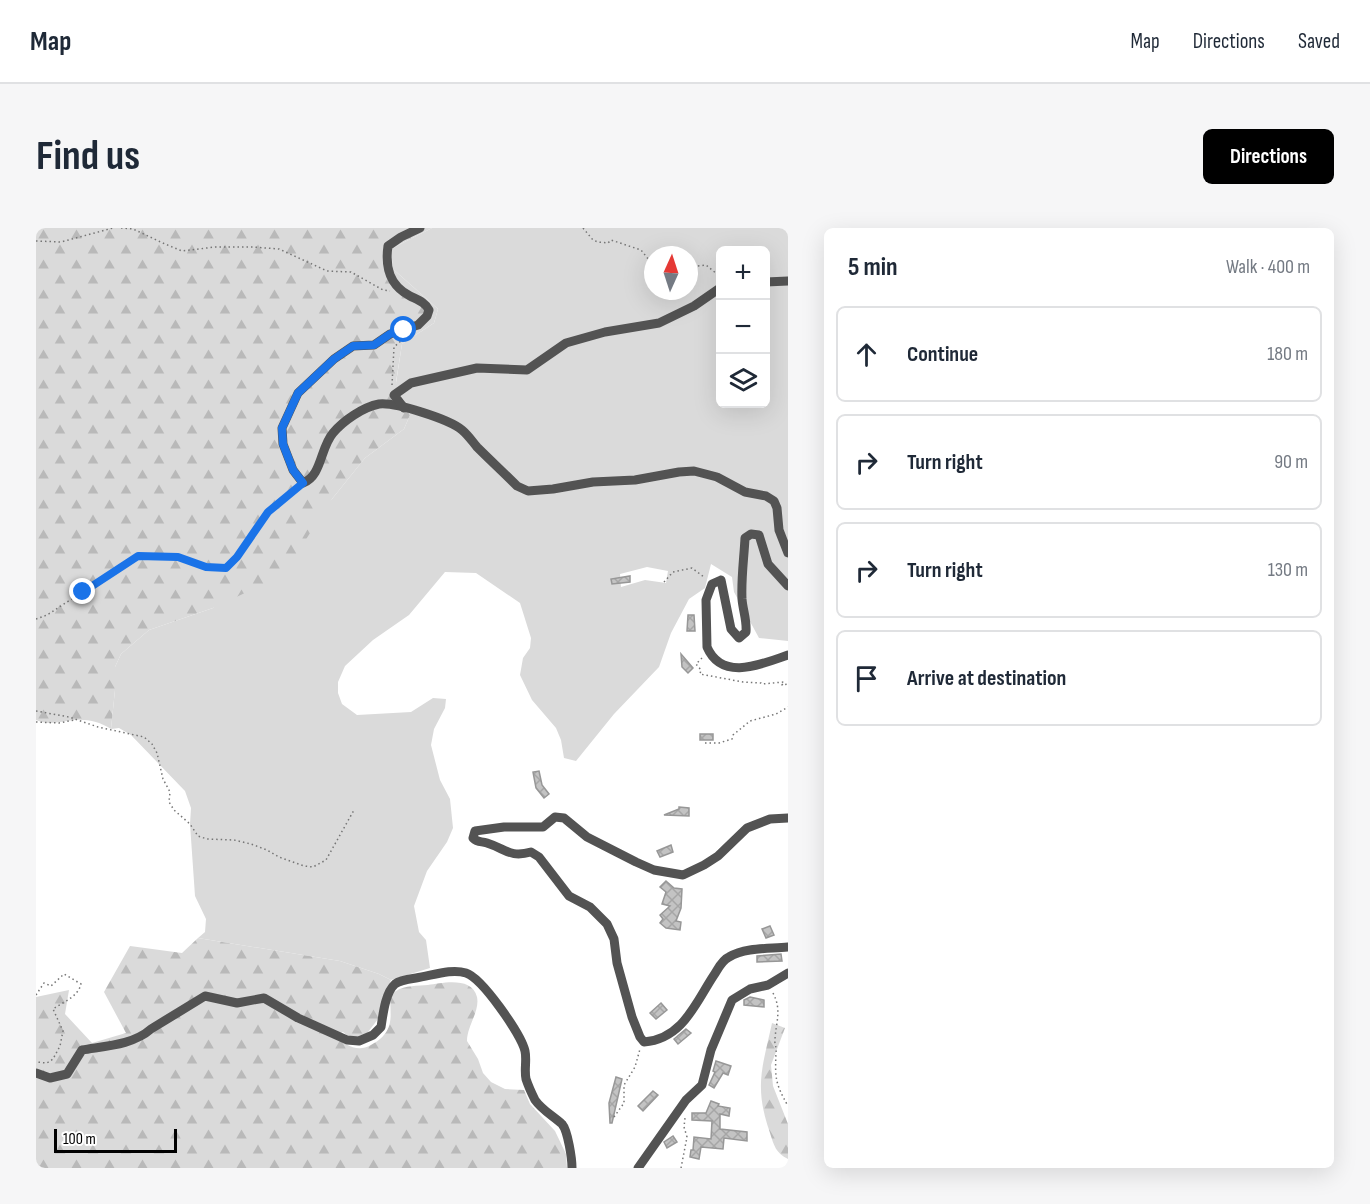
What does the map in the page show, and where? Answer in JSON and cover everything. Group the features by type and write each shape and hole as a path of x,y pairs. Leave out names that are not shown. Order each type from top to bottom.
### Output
{"street":[{"path":"420,228 388,246 386,262 390,278 403,292 426,304 429,310 427,316 418,325 390,334 374,345 353,346 334,359 298,393 282,428 283,444 293,470 303,483 310,480 316,471 322,450 332,434 345,422 368,407 381,404 441,418 461,429 517,486 528,491 593,482 635,480 679,472 693,471 717,477 745,492 766,496 774,501 779,530 788,553"},
{"path":"770,282 788,281"},
{"path":"404,408 394,394 411,383 477,368 527,370 566,343 605,332 659,323 694,306 716,291"},
{"path":"788,586 768,564 759,535 747,535 741,582 742,603 747,621 746,632 740,638 731,629 721,580 712,584 706,600 707,647 710,654 727,666 742,669 788,655"},
{"path":"788,818 770,819 747,828 718,856 683,875 654,870 605,848 586,837 564,818 555,817 543,827 504,827 475,831 473,838 477,842 487,843 511,854 521,855 531,852 539,857 569,896 590,907 607,924 614,939 617,963 632,1017 644,1042 655,1041 685,1021 728,957 744,951 788,947"},
{"path":"36,1073 50,1078 67,1074 82,1050 133,1041 205,996 237,1003 264,998 298,1018 347,1040 359,1041 374,1035 381,1028 390,992 395,984 404,980 457,972 467,973 488,992 509,1019 526,1054 526,1079 536,1101 564,1126 572,1168"},
{"path":"638,1168 686,1100 702,1085 711,1050 732,1000 750,989 768,985 788,973"}],"path":[{"path":"36,241 61,242 113,228"},
{"path":"121,228 133,229 182,250 215,247 279,249 327,271 351,272 383,290 403,292"},
{"path":"583,228 598,242 608,243 611,240 641,250 644,254"},
{"path":"698,266 706,265 716,273"},
{"path":"394,394 392,382 394,347 403,339"},
{"path":"36,619 47,615 138,556 178,557 206,567 226,568 237,557 268,512 303,483"},
{"path":"664,582 674,572 692,568 712,584"},
{"path":"705,743 732,739 733,735 750,721 776,714 788,707"},
{"path":"36,711 69,717 144,737 157,753 163,779 170,792 169,801 174,810 190,824 198,836 207,839 234,840 251,844 287,860 313,867 326,860 354,810"},
{"path":"36,722 59,723 74,720"},
{"path":"36,995 44,983 51,986 64,974 81,984 73,997 53,1009 63,1031 60,1046 53,1059 47,1063 36,1062"},
{"path":"768,985 779,1007 774,1041 777,1051 774,1065 777,1083 788,1106"},
{"path":"614,1117 624,1103 624,1085 635,1067 644,1042"},
{"path":"681,1168 687,1137 684,1127 688,1107 686,1100"}],"green space":[{"path":"36,228 432,228 391,249 393,269 438,309 434,323 402,344 396,382 410,415 404,429 365,458 332,499 283,575 213,608 149,630 121,654 115,667 111,729 89,721 50,723 36,720"},
{"path":"432,228 788,228 788,641 759,638 734,592 732,577 711,564 705,588 689,599 671,633 659,667 614,714 576,761 564,758 556,728 532,700 520,675 523,658 530,648 531,638 520,603 476,573 445,572 409,615 373,640 345,666 338,682 338,693 342,704 357,715 411,712 433,698 446,699 445,708 434,729 431,745 440,780 450,799 453,828 447,842 427,871 414,906 419,932 426,940 430,968 391,980 340,961 198,938 205,932 206,919 195,896 191,808 185,791 131,735 119,728 111,729 115,667 121,654 149,630 213,608 332,499 365,458 404,429 410,415 396,383 402,344 434,323 438,309 393,269 391,249","holes":["647,567 668,571 666,583 645,580 621,587 620,574"]},
{"path":"198,938 340,961 391,980 378,1019 365,1036 350,1038 343,1032 334,1036 356,1048 371,1045 387,1030 390,1023 392,995 396,991 407,987 448,982 463,983 469,986 474,990 477,1002 467,1041 483,1073 491,1082 505,1089 524,1090 530,1104 555,1131 566,1154 567,1168 36,1168 36,997 69,990 65,1014 92,1043 126,1033 104,992 130,946 182,953"},
{"path":"772,1023 785,1028 771,1065 773,1086 788,1124 788,1159 778,1152 774,1145 762,1103 761,1078"}],"building":[{"path":"630,576 630,582 612,584 611,579"},
{"path":"688,615 694,615 695,631 687,631"},
{"path":"681,654 693,668 688,673 682,667"},
{"path":"700,734 713,734 713,740 700,740"},
{"path":"539,771 542,785 549,794 544,798 536,788 533,772"},
{"path":"679,807 689,808 689,816 664,815 679,809"},
{"path":"671,845 673,852 660,857 657,851"},
{"path":"666,881 674,888 682,889 681,908 676,921 681,922 680,930 666,928 660,923 663,919 660,915 670,906 662,904 666,892 660,887"},
{"path":"770,926 774,935 766,938 762,929"},
{"path":"781,954 782,961 757,962 757,956"},
{"path":"750,997 764,1000 764,1007 744,1005 744,1000"},
{"path":"661,1003 667,1010 656,1019 650,1013"},
{"path":"686,1029 691,1033 678,1044 674,1039"},
{"path":"716,1061 731,1066 728,1075 723,1073 714,1088 709,1085 715,1072 713,1071"},
{"path":"616,1077 622,1079 612,1123 610,1123 609,1103"},
{"path":"653,1091 658,1095 643,1111 638,1106"},
{"path":"711,1101 719,1104 718,1106 730,1108 729,1116 720,1114 720,1129 747,1132 747,1141 724,1138 723,1149 701,1147 699,1159 690,1157 694,1137 711,1139 712,1121 692,1120 692,1113 706,1113"},
{"path":"673,1136 677,1142 667,1148 664,1142"}],"route":[{"path":"83,592 138,556 178,557 206,567 226,568 237,557 268,512 303,483 293,470 283,444 282,428 298,393 334,359 353,346 374,345 390,334 404,330"}]}
